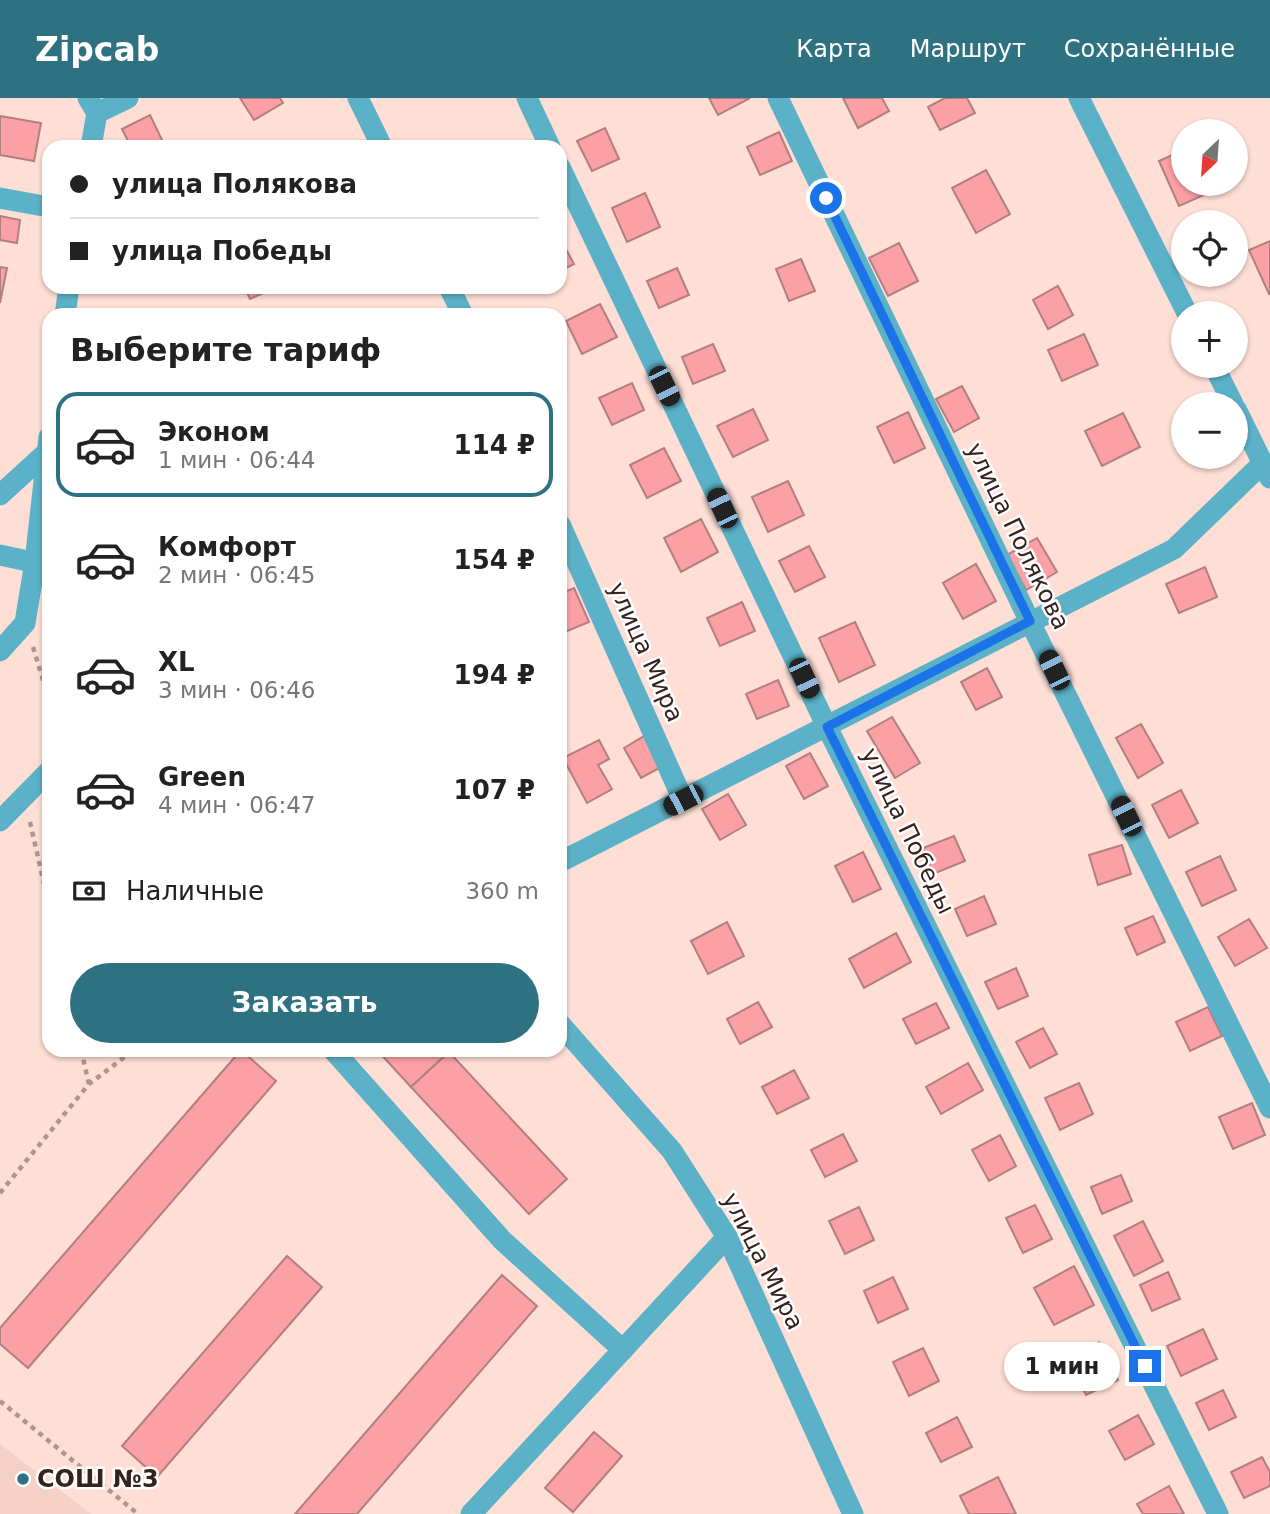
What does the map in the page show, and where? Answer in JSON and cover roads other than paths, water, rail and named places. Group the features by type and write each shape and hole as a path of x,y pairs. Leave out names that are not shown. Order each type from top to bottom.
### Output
{"street":[{"path":"91,140 92,105 128,98"},
{"path":"358,98 379,140"},
{"path":"527,98 547,140"},
{"name":"улица Полякова","path":"778,98 1030,621 1270,1108"},
{"path":"1079,98 1181,301"},
{"name":"улица Победы","path":"567,182 827,727 1219,1514"},
{"path":"0,198 42,206"},
{"path":"567,858 1174,549 1266,471 1248,434"},
{"path":"0,495 42,450"},
{"name":"улица Мира","path":"567,540 683,800"},
{"path":"0,555 42,564 25,623 0,651"},
{"path":"0,821 42,778"},
{"name":"улица Мира","path":"567,1032 672,1151 727,1237 853,1514"},
{"path":"339,1057 502,1240 623,1350"},
{"path":"471,1514 727,1237"}],"place":[{"name":"СОШ №3","path":"23,1479"}]}
